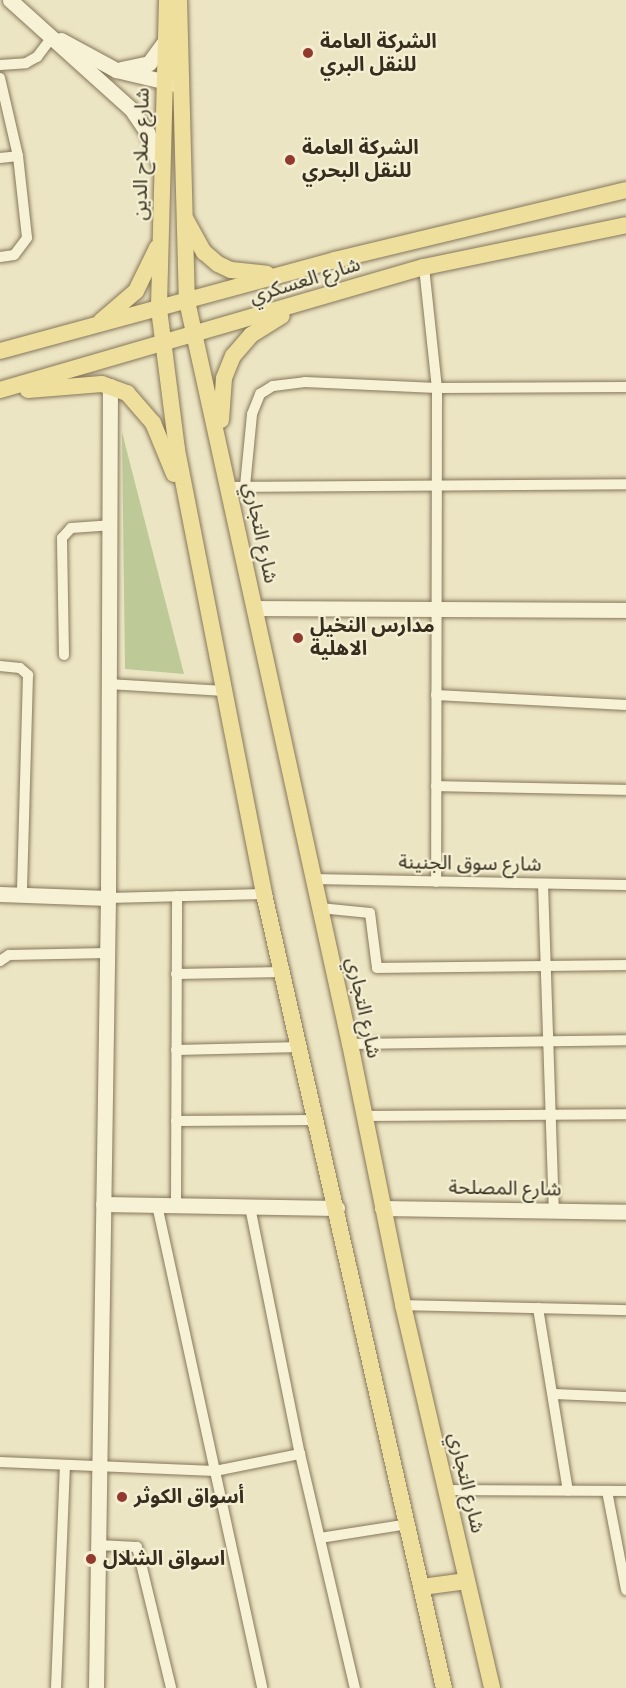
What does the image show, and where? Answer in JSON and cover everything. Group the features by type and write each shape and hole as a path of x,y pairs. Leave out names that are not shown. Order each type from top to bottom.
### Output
{"main road":[{"name":"شارع صلاح الدين","path":"166,0 166,40 173,84 188,302 195,336"},
{"name":"شارع صلاح الدين","path":"164,343 159,309 163,174 179,0"},
{"name":"شارع العسكري","path":"0,351 76,333 335,260 626,190"},
{"path":"183,214 204,252 231,270 276,273 335,260"},
{"path":"76,333 104,320 136,291 151,264 162,221"},
{"name":"شارع العسكري","path":"0,391 195,336 424,267 626,225"},
{"path":"222,451 222,387 233,356 251,335 312,300"},
{"name":"شارع التجاري","path":"195,336 222,451 237,486 255,608 350,1044 382,1208 492,1688"},
{"path":"164,343 177,450 264,894 318,1120 444,1688"},
{"path":"0,391 110,386 134,399 153,423 190,517"},
{"path":"422,1587 467,1581"}],"street":[{"path":"10,0 53,36 140,120 163,174"},
{"path":"0,65 26,63 37,57 53,36"},
{"path":"53,36 116,70 173,84"},
{"path":"116,70 149,63 166,40"},
{"path":"0,78 18,156 27,238 14,255 0,257"},
{"path":"0,158 18,156"},
{"path":"424,267 437,388 436,882"},
{"path":"626,387 437,388 305,382 266,390 260,394 252,414 237,486 437,488 626,484"},
{"path":"96,1688 108,898 110,386"},
{"path":"64,655 62,538 72,528 110,525"},
{"path":"255,608 626,610"},
{"path":"0,666 20,668 28,675 22,895"},
{"path":"109,684 224,691"},
{"path":"436,695 626,705"},
{"path":"436,786 626,790"},
{"name":"شارع سوق الجنينة","path":"313,879 626,885"},
{"path":"543,884 554,1211"},
{"path":"0,894 108,898 264,894"},
{"path":"176,1205 177,896"},
{"path":"320,908 370,913 377,968 626,965"},
{"path":"0,961 9,955 107,953"},
{"path":"176,974 284,972"},
{"path":"350,1044 626,1040"},
{"path":"176,1050 301,1047"},
{"path":"364,1116 626,1114"},
{"path":"176,1121 318,1120"},
{"path":"103,1204 337,1208"},
{"path":"157,1205 262,1688"},
{"path":"250,1207 300,1454 355,1688"},
{"name":"شارع المصلحة","path":"382,1208 626,1212"},
{"path":"403,1305 626,1310"},
{"path":"537,1308 568,1491"},
{"path":"553,1394 626,1397"},
{"path":"0,1462 215,1471 300,1454"},
{"path":"56,1688 65,1466"},
{"path":"446,1490 626,1491"},
{"path":"607,1491 626,1590"},
{"path":"320,1538 408,1524"},
{"path":"98,1545 137,1547 171,1688"}],"green space":[{"path":"122,432 184,674 125,669"}],"place":[{"name":"الشركة العامة للنقل البري","path":"308,53"},
{"name":"الشركة العامة للنقل البحري","path":"290,160"},
{"name":"مدارس النخيل الاهلية","path":"298,638"},
{"name":"أسواق الكوثر","path":"122,1497"},
{"name":"اسواق الشلال","path":"91,1559"}]}
